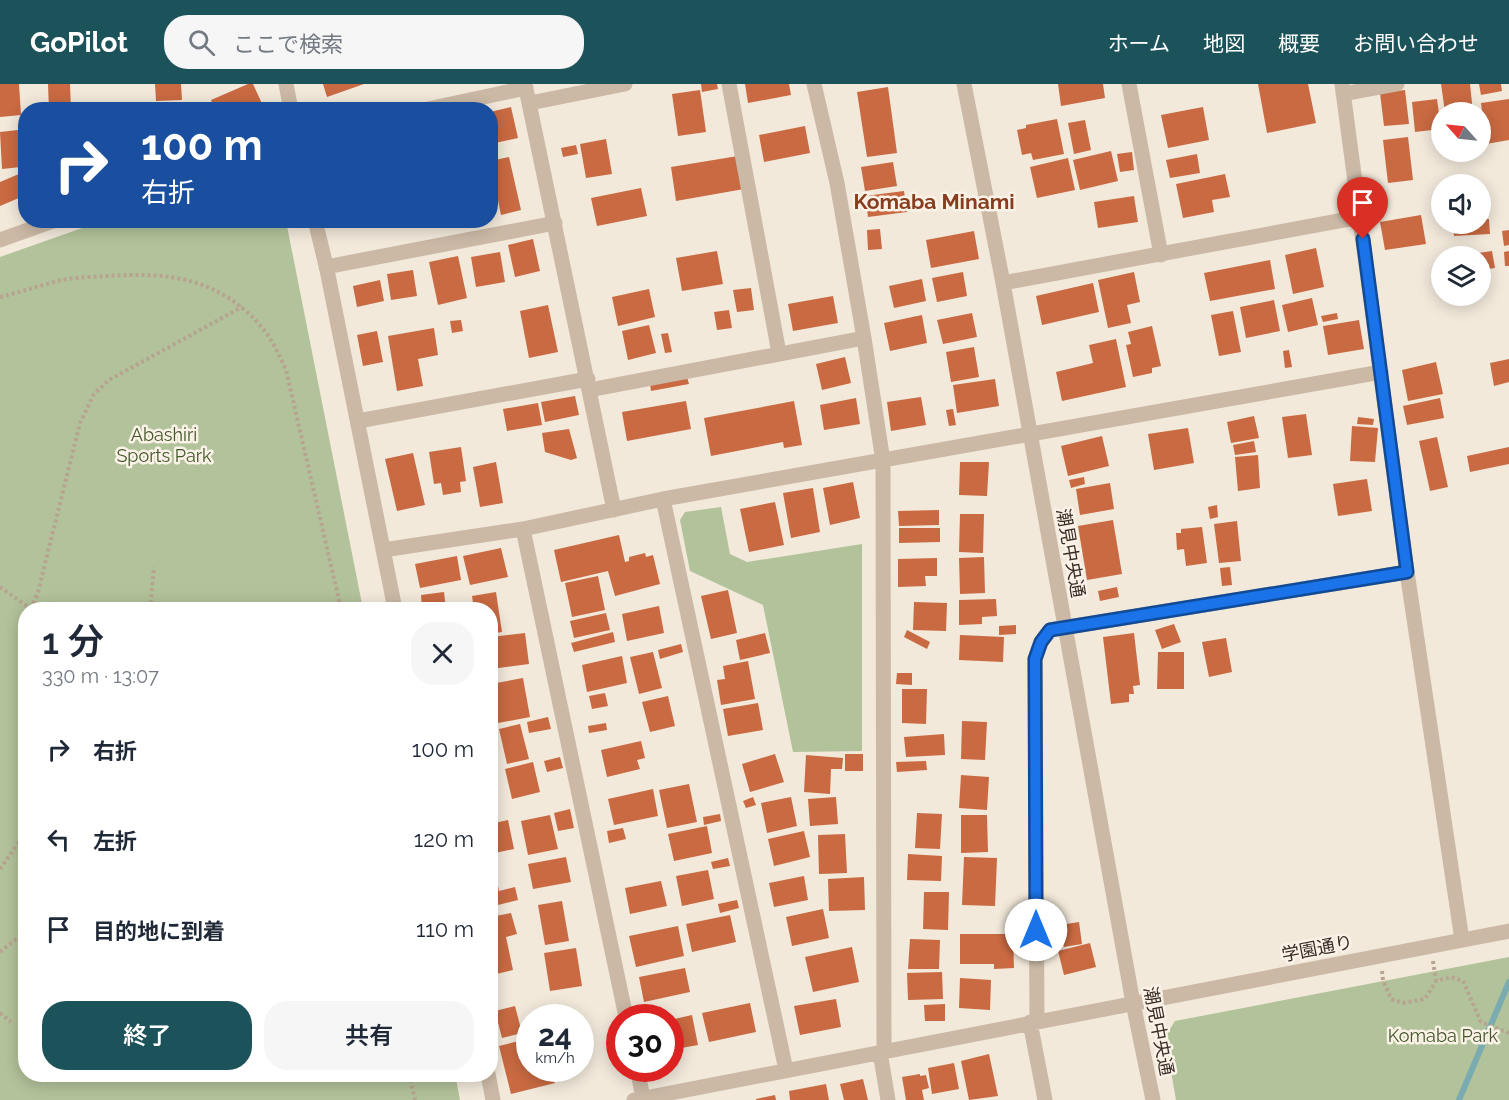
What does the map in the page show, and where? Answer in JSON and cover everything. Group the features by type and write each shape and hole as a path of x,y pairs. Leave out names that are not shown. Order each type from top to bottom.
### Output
{"street":[{"path":"286,84 289,102"},
{"path":"469,102 527,92 626,84"},
{"path":"729,84 779,353"},
{"path":"814,84 837,183 883,461 882,1051 888,1100"},
{"name":"潮見中央通","path":"964,84 1003,283 1133,1004 1153,1100"},
{"path":"1129,84 1161,255"},
{"path":"1397,84 1343,89 1407,572 1462,940"},
{"path":"527,92 614,510"},
{"path":"1003,283 1360,217"},
{"path":"326,267 555,223"},
{"path":"0,240 34,228"},
{"path":"317,228 394,602"},
{"path":"358,421 864,338"},
{"path":"383,550 523,529 663,499 1381,372"},
{"path":"663,499 786,1070"},
{"path":"523,529 623,1004"},
{"path":"1045,1100 1033,1022 1035,659 1041,642 1050,630 1407,572"},
{"name":"学園通り","path":"638,1099 691,1094 786,1070 1509,931"},
{"path":"490,1082 493,1100"},
{"path":"637,1082 638,1099"}],"path":[{"path":"0,297 64,280 133,274 165,275 216,291 242,307 259,323 273,342 286,370 339,602"},
{"path":"34,602 80,423 94,394 109,380 242,307"},
{"path":"151,602 154,567"},
{"path":"0,587 21,602"},
{"path":"0,868 18,843"},
{"path":"0,952 18,937"},
{"path":"1380,956 1383,980 1391,999 1403,1003 1425,999 1436,981 1450,977 1463,981 1481,1022 1509,1033"},
{"path":"0,1012 11,1022"},
{"path":"411,1082 414,1100"}],"green space":[{"name":"Abashiri Sports Park","path":"82,228 287,228 362,602 18,602 18,1082 457,1082 460,1100 0,1100 0,257"},
{"path":"721,507 730,554 747,562 862,544 862,751 793,752 763,605 690,571 680,520 685,512"},
{"name":"Komaba Park","path":"1509,957 1509,1100 1176,1100 1165,1037 1175,1021"}],"building":[{"path":"0,84 19,84 18,115 0,117"},
{"path":"48,84 70,84 71,102 49,102"},
{"path":"155,84 181,84 182,100 156,101"},
{"path":"253,84 261,102 212,102 211,100"},
{"path":"323,84 364,84 327,97"},
{"path":"701,84 717,84 718,89 702,92"},
{"path":"745,84 789,84 791,95 748,103"},
{"path":"1058,84 1103,84 1105,98 1061,106"},
{"path":"1258,84 1308,84 1316,123 1267,133"},
{"path":"1441,84 1470,84 1472,102 1444,102"},
{"path":"1479,84 1501,84 1502,91 1481,95"},
{"path":"888,87 897,153 867,157 857,92"},
{"path":"700,90 706,132 678,136 672,94"},
{"path":"1405,90 1409,124 1384,126 1380,93"},
{"path":"1437,99 1437,102 1431,102 1431,130 1415,132 1412,102"},
{"path":"1509,99 1509,140 1491,143 1491,102 1488,102"},
{"path":"511,107 518,138 498,142 498,110"},
{"path":"1203,107 1209,140 1168,148 1161,115"},
{"path":"1057,119 1064,154 1033,160 1031,153 1022,155 1017,130 1026,128 1026,125"},
{"path":"1085,120 1091,150 1074,154 1068,123"},
{"path":"805,126 810,153 764,162 759,135"},
{"path":"18,130 18,167 2,169 0,132"},
{"path":"1408,137 1413,180 1388,183 1383,140"},
{"path":"606,139 612,174 586,178 580,144"},
{"path":"576,145 578,154 563,157 561,148"},
{"path":"1111,151 1118,181 1080,190 1073,160"},
{"path":"1132,152 1134,170 1120,172 1117,154"},
{"path":"1197,154 1200,173 1170,178 1166,160"},
{"path":"738,156 744,189 676,201 671,167"},
{"path":"509,157 521,210 501,215 498,200 498,159"},
{"path":"1068,158 1075,190 1037,198 1030,167"},
{"path":"893,162 897,186 865,191 861,167"},
{"path":"18,174 18,198 0,206 0,182"},
{"path":"1225,174 1230,197 1212,200 1214,212 1183,218 1176,184"},
{"path":"641,188 647,216 597,226 591,198"},
{"path":"904,191 907,212 868,217 865,196"},
{"path":"1134,196 1138,222 1098,228 1094,202"},
{"path":"1421,215 1426,244 1385,250 1380,222"},
{"path":"880,229 882,249 868,250 867,230"},
{"path":"1509,230 1509,245 1504,246 1502,231"},
{"path":"974,231 979,259 931,268 926,240"},
{"path":"1454,234 1490,234 1454,236"},
{"path":"533,239 540,271 515,277 508,245"},
{"path":"1316,248 1324,287 1293,294 1285,255"},
{"path":"717,251 723,284 682,291 676,258"},
{"path":"1491,251 1495,268 1491,269"},
{"path":"1509,251 1509,266 1505,266 1504,252"},
{"path":"500,252 505,282 476,287 471,257"},
{"path":"458,256 467,298 438,305 429,262"},
{"path":"1270,260 1275,289 1210,301 1204,273"},
{"path":"413,270 417,296 391,300 387,274"},
{"path":"963,272 967,296 937,302 932,278"},
{"path":"1134,272 1140,302 1127,305 1131,323 1108,328 1098,280"},
{"path":"922,279 926,301 894,308 889,286"},
{"path":"380,280 384,301 357,307 353,286"},
{"path":"1093,283 1099,312 1042,325 1036,296"},
{"path":"751,288 754,310 737,312 733,290"},
{"path":"649,289 655,317 618,326 612,297"},
{"path":"833,296 838,323 793,331 788,304"},
{"path":"1312,298 1318,325 1288,332 1282,305"},
{"path":"1274,300 1280,331 1246,338 1240,307"},
{"path":"548,305 558,352 529,358 520,311"},
{"path":"729,310 732,328 717,330 714,312"},
{"path":"1233,311 1241,352 1219,356 1211,315"},
{"path":"972,313 977,337 943,344 937,320"},
{"path":"1337,313 1338,319 1323,322 1321,316"},
{"path":"922,315 927,343 890,351 884,323"},
{"path":"461,320 463,331 452,333 450,321"},
{"path":"1359,320 1364,349 1328,355 1323,326"},
{"path":"649,325 656,353 628,360 622,331"},
{"path":"1152,326 1161,366 1152,368 1152,373 1133,377 1126,345 1131,344 1128,332"},
{"path":"434,328 438,355 418,359 423,386 397,391 388,336"},
{"path":"377,331 383,362 363,366 357,335"},
{"path":"668,333 672,352 665,353 661,334"},
{"path":"1116,339 1126,387 1062,401 1056,372 1093,363 1089,345"},
{"path":"974,347 979,377 951,382 946,352"},
{"path":"1289,350 1292,367 1285,368 1283,351"},
{"path":"845,357 851,383 822,390 816,364"},
{"path":"1509,359 1509,382 1494,386 1490,363"},
{"path":"1436,362 1443,394 1408,401 1402,370"},
{"path":"687,377 689,384 651,391 650,384"},
{"path":"995,379 999,406 957,413 953,385"},
{"path":"575,396 579,415 545,422 541,402"},
{"path":"921,397 926,425 891,431 887,402"},
{"path":"856,398 860,424 824,430 820,405"},
{"path":"1440,398 1444,418 1407,425 1403,406"},
{"path":"686,401 691,429 627,441 622,412"},
{"path":"794,401 802,445 784,448 783,442 711,456 704,418"},
{"path":"538,403 542,425 507,431 503,409"},
{"path":"953,409 956,425 949,426 946,410"},
{"path":"1306,414 1312,455 1288,458 1282,417"},
{"path":"1254,416 1259,438 1231,443 1227,422"},
{"path":"1358,417 1374,419 1373,425 1357,424"},
{"path":"1352,426 1378,428 1375,462 1350,461"},
{"path":"1188,428 1194,463 1154,470 1148,434"},
{"path":"569,429 577,458 571,460 545,452 542,433"},
{"path":"1102,436 1109,466 1068,476 1061,446"},
{"path":"1437,437 1448,487 1430,491 1419,441"},
{"path":"1254,441 1256,452 1235,455 1233,445"},
{"path":"461,447 466,481 460,482 461,492 443,495 441,483 434,484 429,452"},
{"path":"1509,447 1509,464 1470,472 1467,456"},
{"path":"413,453 425,505 397,511 385,459"},
{"path":"1258,455 1260,488 1238,491 1235,457"},
{"path":"496,462 503,503 480,507 473,467"},
{"path":"960,462 989,462 987,496 959,495"},
{"path":"1084,477 1085,484 1071,488 1069,480"},
{"path":"1367,479 1372,511 1338,516 1333,484"},
{"path":"853,482 860,518 830,525 823,488"},
{"path":"1110,483 1114,509 1080,515 1076,489"},
{"path":"813,488 820,532 791,538 783,493"},
{"path":"775,502 784,545 749,552 740,509"},
{"path":"1217,505 1218,517 1210,519 1208,507"},
{"path":"939,510 939,525 899,526 898,511"},
{"path":"960,514 984,514 983,553 959,552"},
{"path":"1113,520 1122,574 1087,580 1078,526"},
{"path":"1237,521 1241,561 1219,563 1214,524"},
{"path":"1202,527 1207,563 1186,566 1184,549 1177,550 1176,533 1181,533 1181,529"},
{"path":"899,528 940,528 940,542 899,543"},
{"path":"619,535 625,562 629,561 629,557 645,553 646,557 653,555 660,584 615,596 608,571 561,582 554,550"},
{"path":"501,548 508,577 470,585 463,556"},
{"path":"457,556 461,580 420,588 415,564"},
{"path":"984,557 985,593 960,594 959,558"},
{"path":"937,558 937,576 925,576 926,586 898,587 898,559"},
{"path":"1230,567 1232,585 1222,586 1220,568"},
{"path":"598,576 605,610 572,617 565,583"},
{"path":"1117,587 1119,597 1100,601 1098,591"},
{"path":"728,590 737,633 711,639 701,596"},
{"path":"444,592 445,602 422,602 421,595"},
{"path":"496,592 498,602 473,602 472,596"},
{"path":"996,599 997,616 982,617 982,624 959,625 959,600"},
{"path":"914,602 947,603 946,631 913,630"},
{"path":"498,605 502,632 498,633"},
{"path":"659,606 664,633 627,641 622,614"},
{"path":"606,613 610,630 574,638 570,621"},
{"path":"1174,624 1181,642 1162,649 1155,630"},
{"path":"1016,625 1016,634 999,635 999,626"},
{"path":"907,630 930,642 927,649 904,637"},
{"path":"613,632 615,642 574,652 571,643"},
{"path":"525,633 529,664 498,668 498,636"},
{"path":"765,633 770,653 740,660 736,640"},
{"path":"1134,633 1140,685 1133,686 1134,694 1129,694 1129,702 1111,704 1103,637"},
{"path":"960,635 1004,637 1003,662 959,660"},
{"path":"1226,638 1232,672 1209,677 1202,642"},
{"path":"681,644 683,652 660,659 658,650"},
{"path":"653,652 662,688 639,694 630,657"},
{"path":"1158,652 1184,652 1184,689 1157,689"},
{"path":"622,656 627,683 587,692 582,665"},
{"path":"748,661 755,699 721,705 717,680 725,679 723,666"},
{"path":"897,673 912,673 912,685 896,684"},
{"path":"523,678 530,717 498,723 498,683"},
{"path":"902,689 927,689 926,724 902,723"},
{"path":"605,693 608,706 592,709 589,696"},
{"path":"668,696 675,726 650,732 642,702"},
{"path":"758,703 763,730 728,736 723,709"},
{"path":"548,717 551,729 529,733 527,722"},
{"path":"962,721 987,722 985,760 961,759"},
{"path":"606,723 607,730 589,733 588,726"},
{"path":"520,724 529,759 507,764 499,729"},
{"path":"944,734 945,755 906,757 904,737"},
{"path":"641,741 645,758 637,760 640,769 607,777 601,750"},
{"path":"775,754 784,782 750,792 742,764"},
{"path":"845,754 863,754 863,771 845,771"},
{"path":"806,755 843,758 842,769 831,769 830,794 804,792"},
{"path":"560,757 563,768 547,772 544,761"},
{"path":"926,761 927,770 897,772 896,762"},
{"path":"533,762 540,792 512,799 505,769"},
{"path":"961,775 989,777 987,810 959,808"},
{"path":"689,784 697,822 667,828 659,790"},
{"path":"653,789 658,816 614,825 608,799"},
{"path":"753,797 756,805 746,808 743,801"},
{"path":"791,797 797,826 767,833 761,803"},
{"path":"836,797 838,824 810,826 808,799"},
{"path":"570,809 574,828 558,831 554,813"},
{"path":"917,813 942,814 940,849 915,848"},
{"path":"720,814 721,821 704,825 703,817"},
{"path":"550,815 558,849 528,855 521,821"},
{"path":"961,815 987,815 988,852 961,853"},
{"path":"508,820 514,849 498,852 498,822"},
{"path":"707,826 712,853 674,861 668,834"},
{"path":"623,828 626,839 609,843 607,831"},
{"path":"804,831 810,857 774,866 768,839"},
{"path":"845,834 847,873 819,874 818,835"},
{"path":"908,854 942,856 941,881 907,880"},
{"path":"566,857 571,882 533,889 528,864"},
{"path":"964,857 997,858 995,906 962,905"},
{"path":"728,858 730,866 713,869 711,862"},
{"path":"708,870 714,899 682,906 676,876"},
{"path":"804,876 808,900 774,907 769,883"},
{"path":"864,877 865,910 829,911 828,879"},
{"path":"661,881 667,906 630,914 625,888"},
{"path":"498,886 499,891 515,887 518,900 498,905"},
{"path":"924,892 949,892 948,930 923,929"},
{"path":"737,900 739,908 720,913 718,904"},
{"path":"562,901 569,941 545,945 538,905"},
{"path":"823,909 829,938 792,946 786,917"},
{"path":"511,913 517,934 506,937 513,970 498,974 498,915"},
{"path":"730,915 736,942 692,952 686,924"},
{"path":"1079,922 1082,944 1064,947 1060,925"},
{"path":"678,926 684,956 636,967 629,936"},
{"path":"960,934 1013,934 1014,968 994,969 994,964 960,964"},
{"path":"910,939 940,940 939,969 908,969"},
{"path":"1090,943 1096,967 1064,975 1058,951"},
{"path":"852,947 859,982 813,992 805,957"},
{"path":"576,948 582,986 550,991 544,953"},
{"path":"685,968 690,992 644,1002 639,977"},
{"path":"942,972 943,999 908,1000 907,973"},
{"path":"960,978 991,980 990,1010 959,1008"},
{"path":"836,999 841,1027 800,1035 794,1006"},
{"path":"750,1003 756,1032 709,1042 702,1013"},
{"path":"945,1004 945,1021 925,1021 924,1005"},
{"path":"515,1006 516,1034 502,1038 498,1010"},
{"path":"692,1015 698,1045 684,1048 684,1017"},
{"path":"516,1042 516,1082 555,1083 511,1094 499,1046"},
{"path":"989,1054 998,1096 969,1100 961,1061"},
{"path":"954,1063 959,1089 932,1094 928,1068"},
{"path":"920,1074 920,1076 926,1075 929,1088 922,1090 924,1100 906,1100 902,1077"},
{"path":"863,1079 868,1100 844,1100 840,1084"},
{"path":"826,1084 829,1100 790,1100 789,1091"},
{"path":"775,1095 776,1100 756,1100 756,1099"}],"waterway":[{"path":"1459,1100 1509,982"}],"district":[{"name":"Komaba Minami","path":"934,201"}],"route":[{"path":"1036,930 1035,659 1041,642 1050,630 1407,572 1363,239"}]}
